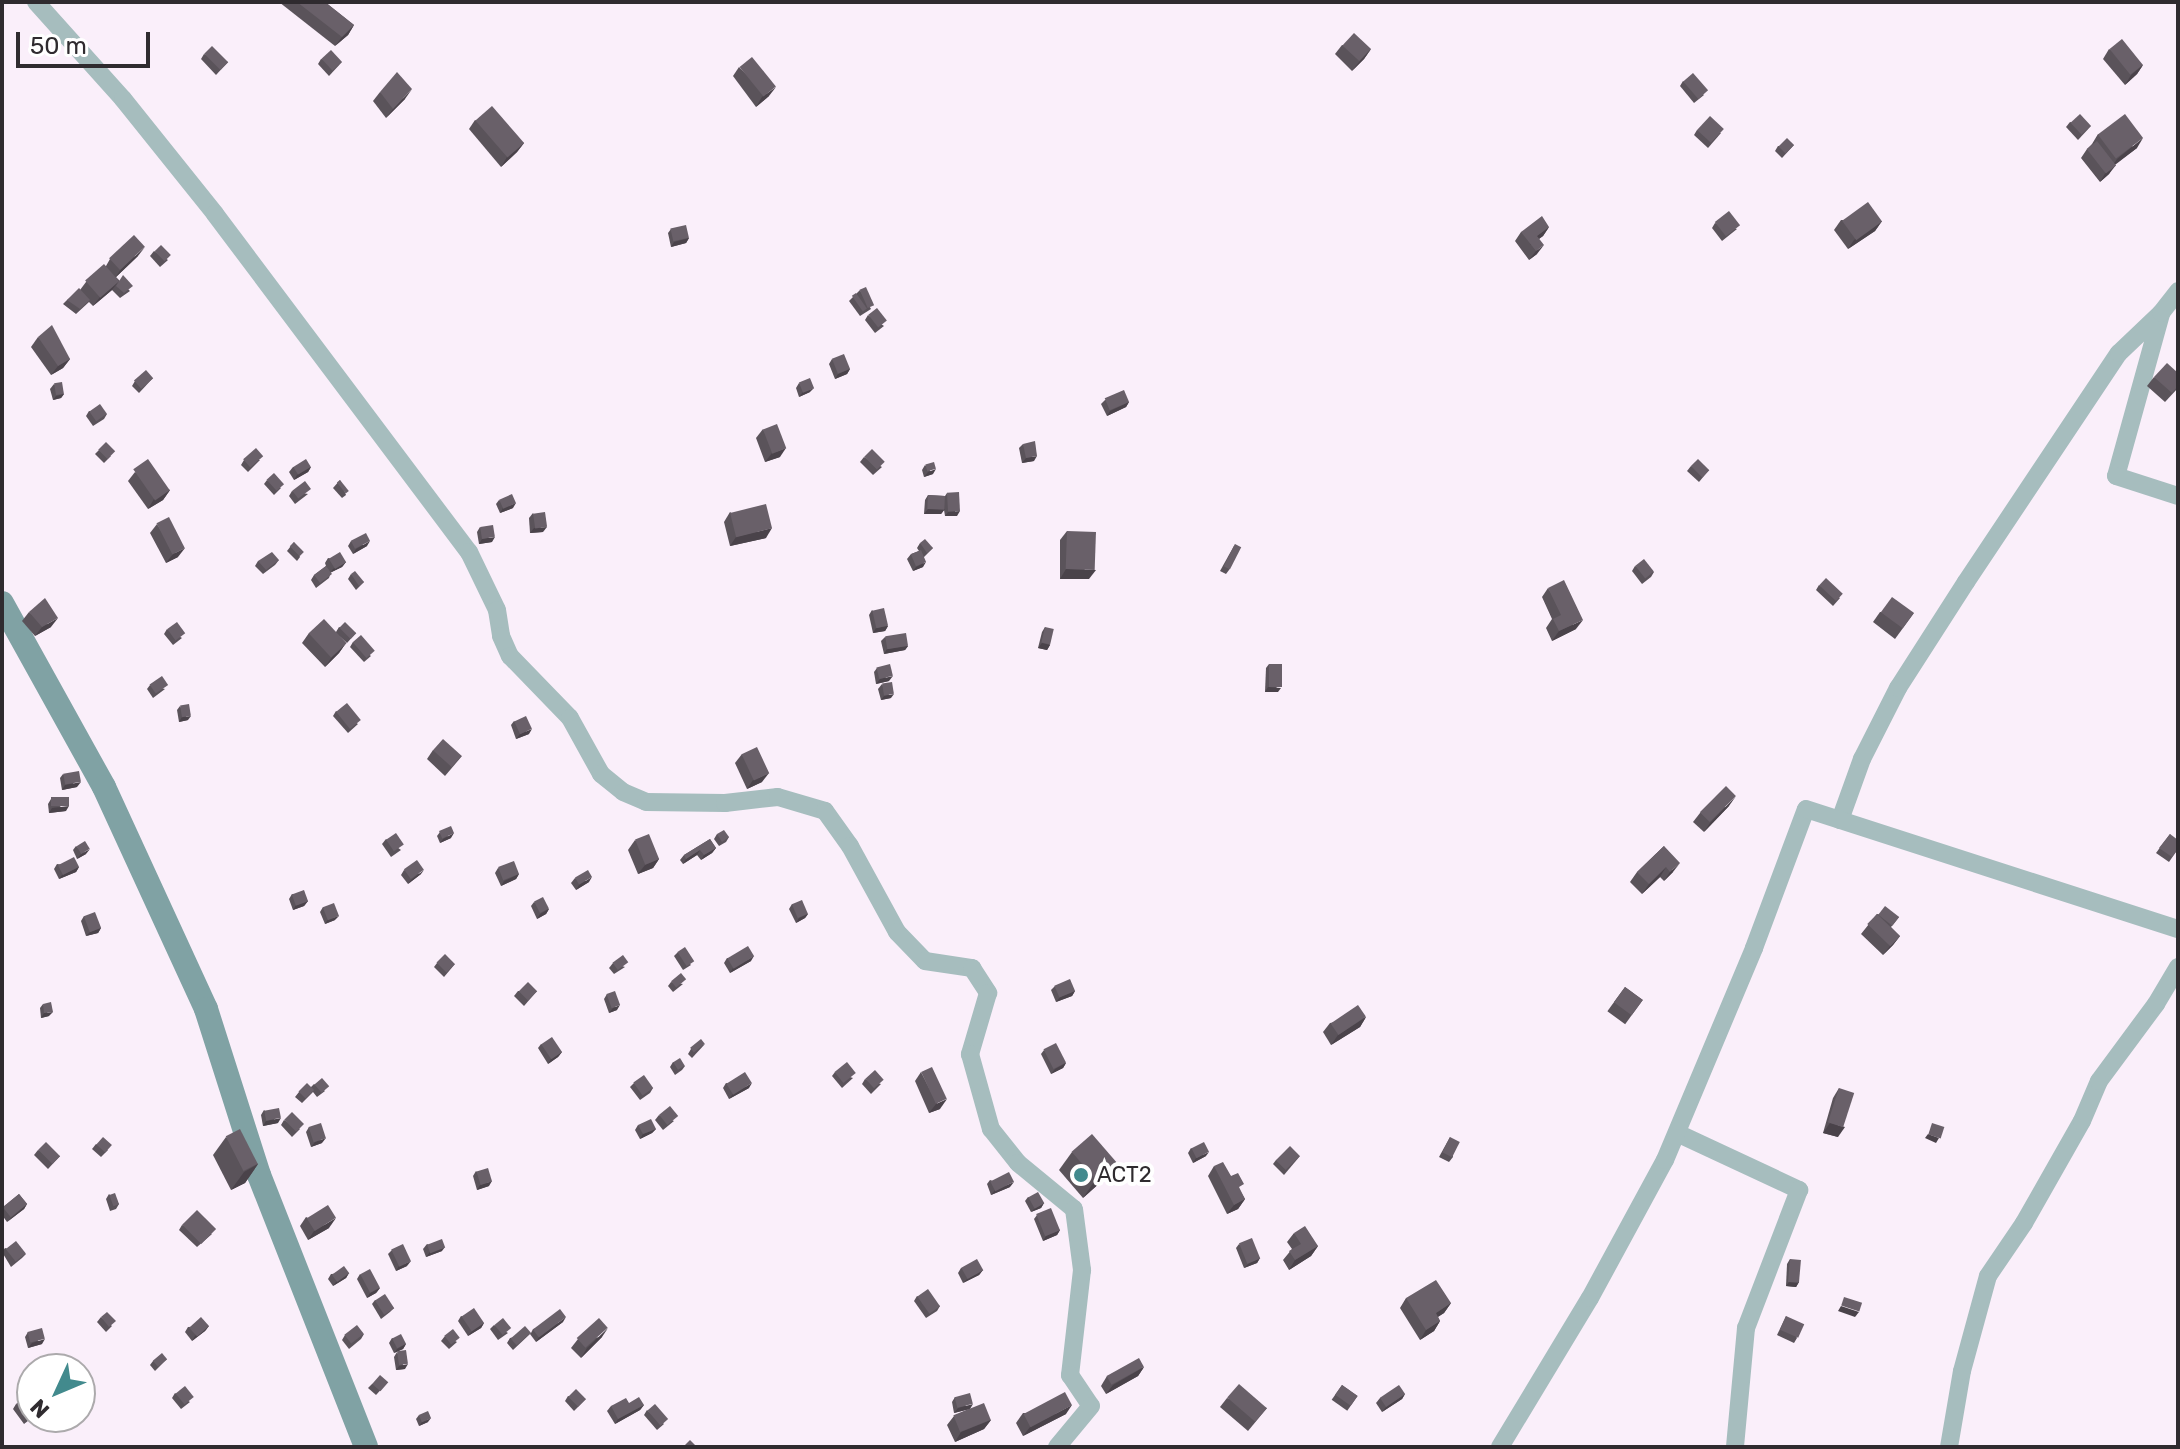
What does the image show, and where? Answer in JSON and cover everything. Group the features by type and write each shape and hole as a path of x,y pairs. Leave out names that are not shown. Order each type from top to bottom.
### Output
{"main road":[{"path":"2,603 104,787 206,1009 259,1175 366,1447"}],"street":[{"path":"36,2 123,99 215,214 469,552 497,610 501,636 510,656 570,718 601,774 623,792 646,802 725,803 778,797 825,811 850,846 897,932 925,961 972,968 988,993 970,1054 991,1129 1018,1163 1074,1209 1082,1270 1070,1375 1091,1406 1057,1447"},
{"path":"1840,820 1862,759 1915,661 2119,353 2161,313 2178,291"},
{"path":"2161,313 2116,476 2178,496"},
{"path":"1500,1447 1590,1298 1677,1133 1754,948 1806,809 2178,929"},
{"path":"1949,1447 1962,1371 1988,1276 2024,1223 2082,1121 2099,1081 2156,1004 2178,967"},
{"path":"1677,1133 1799,1190 1746,1328 1735,1447"}],"building":[{"path":"297,2 325,2 354,25 342,37"},
{"path":"1354,33 1371,49 1359,61 1342,45"},
{"path":"2122,39 2143,65 2130,75 2110,49"},
{"path":"212,46 228,62 220,70 204,54"},
{"path":"331,50 342,62 332,71 321,59"},
{"path":"752,57 776,87 763,97 740,67"},
{"path":"397,72 412,89 393,109 380,92"},
{"path":"1693,73 1708,90 1698,99 1683,82"},
{"path":"492,106 524,143 508,157 475,120"},
{"path":"2080,114 2091,126 2081,135 2070,123"},
{"path":"2125,114 2143,138 2116,158 2098,134"},
{"path":"1710,116 1724,129 1711,143 1697,130"},
{"path":"1787,138 1794,145 1786,154 1779,146"},
{"path":"2097,141 2116,165 2106,173 2087,149"},
{"path":"1868,202 1882,221 1856,240 1842,221"},
{"path":"1729,211 1740,225 1726,236 1715,222"},
{"path":"1542,216 1549,227 1537,236 1544,245 1536,251 1521,232"},
{"path":"686,225 689,238 673,241 670,229"},
{"path":"134,235 145,247 120,270 109,258"},
{"path":"161,245 171,255 165,261 155,251"},
{"path":"104,264 119,281 100,298 85,280"},
{"path":"123,275 133,286 124,293 116,286"},
{"path":"866,287 874,305 868,308 860,290"},
{"path":"79,288 90,300 80,309 67,300"},
{"path":"856,293 867,309 863,311 852,296"},
{"path":"877,308 887,321 878,327 868,315"},
{"path":"52,325 70,359 58,366 38,337"},
{"path":"844,354 850,369 838,374 832,359"},
{"path":"2167,363 2178,373 2178,386 2172,393 2154,377"},
{"path":"146,370 153,378 141,389 134,380"},
{"path":"810,378 814,388 803,393 799,382"},
{"path":"62,382 64,394 56,395 54,383"},
{"path":"1124,390 1129,402 1110,410 1105,398"},
{"path":"100,404 107,414 96,421 89,411"},
{"path":"777,424 786,448 772,454 763,429"},
{"path":"1035,441 1037,456 1026,458 1023,444"},
{"path":"106,442 115,451 107,459 98,450"},
{"path":"256,448 263,456 250,467 243,459"},
{"path":"872,449 885,462 877,470 864,457"},
{"path":"148,459 170,490 155,500 133,469"},
{"path":"306,459 311,467 298,475 293,467"},
{"path":"1698,459 1709,470 1702,477 1691,466"},
{"path":"934,462 936,469 927,471 925,464"},
{"path":"274,473 284,484 277,491 267,480"},
{"path":"340,480 349,491 346,493 337,483"},
{"path":"305,481 311,489 298,499 292,491"},
{"path":"959,492 960,511 948,512 947,493"},
{"path":"512,494 516,503 503,509 499,500"},
{"path":"928,495 945,496 944,510 927,509"},
{"path":"766,504 772,528 736,537 730,513"},
{"path":"545,512 547,527 535,529 533,514"},
{"path":"169,517 185,548 172,555 157,523"},
{"path":"493,525 495,537 482,539 480,527"},
{"path":"1067,531 1096,532 1095,570 1066,569"},
{"path":"366,533 370,541 355,549 351,541"},
{"path":"925,539 933,548 927,553 920,543"},
{"path":"294,542 304,552 300,556 290,546"},
{"path":"1235,544 1241,547 1230,569 1224,566"},
{"path":"921,550 926,562 916,566 911,554"},
{"path":"272,552 279,560 266,570 258,561"},
{"path":"340,552 346,562 335,569 329,559"},
{"path":"1644,559 1654,572 1645,578 1635,566"},
{"path":"326,566 332,574 320,583 314,575"},
{"path":"355,571 364,582 359,586 351,574"},
{"path":"1826,578 1843,594 1836,601 1819,585"},
{"path":"1564,580 1583,620 1559,631 1553,619 1561,615 1548,588"},
{"path":"1892,597 1914,613 1903,628 1881,612"},
{"path":"45,598 58,618 42,627 29,612"},
{"path":"884,608 888,626 876,628 872,611"},
{"path":"324,619 347,643 331,657 309,633"},
{"path":"177,622 185,633 176,640 167,629"},
{"path":"345,622 356,633 351,639 339,628"},
{"path":"1045,627 1054,629 1050,645 1041,643"},
{"path":"906,633 908,646 887,649 885,636"},
{"path":"361,635 375,651 366,658 353,642"},
{"path":"890,664 893,676 879,679 876,667"},
{"path":"1269,664 1282,664 1282,687 1269,687"},
{"path":"162,676 168,685 156,694 150,684"},
{"path":"892,682 894,694 884,695 882,684"},
{"path":"347,703 361,720 350,729 336,712"},
{"path":"189,704 191,716 182,717 180,705"},
{"path":"526,716 532,729 520,734 514,721"},
{"path":"443,739 462,756 452,767 433,750"},
{"path":"757,747 769,773 754,780 742,754"},
{"path":"79,771 81,782 65,785 63,774"},
{"path":"1726,786 1736,796 1710,822 1700,812"},
{"path":"51,797 69,797 69,806 51,806"},
{"path":"451,826 454,833 442,838 439,831"},
{"path":"724,830 729,837 722,842 717,834"},
{"path":"396,833 404,845 394,851 386,840"},
{"path":"649,834 659,859 645,865 635,840"},
{"path":"2170,834 2178,840 2178,849 2172,857 2159,848"},
{"path":"710,839 716,848 704,855 700,850 686,859 684,855"},
{"path":"85,841 90,849 81,854 77,846"},
{"path":"1664,846 1680,863 1670,872 1666,867 1649,884 1637,872"},
{"path":"74,857 79,867 63,875 58,865"},
{"path":"417,860 424,870 411,879 404,869"},
{"path":"514,861 519,874 503,880 498,867"},
{"path":"588,870 592,877 579,884 575,878"},
{"path":"304,890 308,901 296,906 292,894"},
{"path":"543,897 549,909 540,913 534,902"},
{"path":"802,900 808,914 798,918 792,904"},
{"path":"334,903 339,916 328,920 323,907"},
{"path":"1885,906 1899,917 1892,926 1878,915"},
{"path":"95,912 101,928 90,932 84,916"},
{"path":"1877,914 1900,936 1890,946 1867,924"},
{"path":"748,946 754,956 734,969 727,958"},
{"path":"685,947 694,961 687,966 677,952"},
{"path":"445,954 455,964 446,972 437,962"},
{"path":"623,955 628,962 618,970 612,963"},
{"path":"681,973 686,979 676,987 671,981"},
{"path":"1070,979 1075,991 1059,998 1054,986"},
{"path":"528,982 537,991 528,1000 519,991"},
{"path":"1625,987 1643,1000 1632,1015 1614,1002"},
{"path":"615,991 620,1005 612,1008 607,994"},
{"path":"51,1002 53,1012 44,1013 43,1004"},
{"path":"1358,1005 1366,1017 1338,1035 1331,1023"},
{"path":"552,1037 562,1052 551,1059 541,1044"},
{"path":"701,1039 705,1044 694,1052 690,1048"},
{"path":"1056,1043 1066,1063 1054,1069 1044,1049"},
{"path":"680,1058 685,1066 678,1070 673,1062"},
{"path":"847,1062 856,1073 843,1083 835,1072"},
{"path":"932,1067 947,1099 936,1104 921,1072"},
{"path":"875,1070 884,1080 874,1088 865,1079"},
{"path":"745,1072 752,1083 733,1095 726,1084"},
{"path":"644,1075 653,1088 643,1096 633,1082"},
{"path":"322,1078 329,1086 322,1093 314,1085"},
{"path":"307,1083 314,1090 306,1099 299,1091"},
{"path":"1839,1088 1854,1093 1843,1127 1828,1122"},
{"path":"670,1106 678,1116 667,1125 659,1115"},
{"path":"279,1108 281,1118 266,1121 264,1111"},
{"path":"292,1112 304,1124 296,1132 284,1120"},
{"path":"651,1119 656,1129 643,1134 638,1125"},
{"path":"321,1123 326,1138 314,1142 309,1127"},
{"path":"1932,1123 1944,1127 1941,1138 1928,1134"},
{"path":"240,1129 258,1164 243,1171 226,1136"},
{"path":"1092,1134 1116,1162 1096,1180 1072,1152"},
{"path":"103,1137 112,1145 105,1152 96,1144"},
{"path":"1450,1137 1460,1142 1452,1157 1442,1152"},
{"path":"46,1142 60,1156 52,1164 38,1150"},
{"path":"1204,1142 1209,1152 1197,1158 1192,1148"},
{"path":"1290,1146 1300,1156 1286,1170 1276,1160"},
{"path":"1223,1162 1231,1176 1238,1173 1244,1184 1239,1187 1245,1199 1234,1205 1214,1166"},
{"path":"488,1168 492,1181 481,1185 477,1172"},
{"path":"1009,1172 1014,1182 995,1191 990,1182"},
{"path":"1038,1192 1044,1203 1035,1209 1028,1197"},
{"path":"115,1193 119,1204 113,1206 109,1195"},
{"path":"19,1194 27,1204 11,1217 3,1207"},
{"path":"328,1205 336,1218 315,1231 307,1218"},
{"path":"1051,1208 1060,1230 1045,1236 1036,1214"},
{"path":"197,1210 216,1229 201,1244 182,1225"},
{"path":"1305,1226 1318,1246 1295,1260 1289,1251 1301,1244 1294,1233"},
{"path":"1252,1238 1260,1258 1247,1264 1239,1243"},
{"path":"442,1239 445,1247 430,1253 427,1245"},
{"path":"16,1241 26,1254 16,1262 6,1249"},
{"path":"403,1244 411,1261 399,1267 391,1249"},
{"path":"977,1259 983,1270 968,1279 961,1268"},
{"path":"1790,1259 1801,1260 1799,1283 1788,1282"},
{"path":"344,1266 349,1273 337,1282 332,1275"},
{"path":"370,1269 380,1288 370,1293 360,1274"},
{"path":"1436,1280 1451,1303 1436,1313 1440,1321 1426,1330 1406,1298"},
{"path":"928,1289 940,1306 929,1314 917,1296"},
{"path":"385,1294 394,1308 384,1315 375,1301"},
{"path":"1844,1297 1862,1303 1859,1311 1841,1306"},
{"path":"474,1308 484,1323 472,1331 462,1316"},
{"path":"560,1309 566,1317 539,1337 533,1329"},
{"path":"107,1312 116,1321 109,1327 101,1317"},
{"path":"1786,1316 1804,1324 1798,1338 1780,1330"},
{"path":"201,1317 209,1326 197,1337 189,1328"},
{"path":"503,1318 511,1328 503,1335 494,1325"},
{"path":"599,1318 608,1328 585,1348 577,1338"},
{"path":"357,1325 364,1334 351,1344 344,1335"},
{"path":"525,1326 531,1333 517,1345 511,1338"},
{"path":"42,1328 45,1339 30,1343 28,1332"},
{"path":"453,1329 460,1338 451,1344 444,1336"},
{"path":"401,1334 406,1344 397,1348 392,1339"},
{"path":"406,1350 408,1364 399,1365 397,1351"},
{"path":"162,1353 167,1359 158,1367 153,1361"},
{"path":"1139,1358 1144,1367 1111,1385 1107,1376"},
{"path":"380,1375 388,1382 380,1391 372,1384"},
{"path":"1239,1384 1267,1408 1255,1422 1227,1398"},
{"path":"1342,1385 1358,1396 1351,1406 1335,1395"},
{"path":"1399,1385 1405,1394 1386,1407 1380,1398"},
{"path":"185,1386 194,1397 184,1404 176,1394"},
{"path":"576,1389 586,1399 578,1407 568,1397"},
{"path":"1065,1392 1072,1405 1031,1427 1024,1414"},
{"path":"970,1393 973,1404 957,1408 955,1397"},
{"path":"639,1397 644,1405 618,1419 611,1406 626,1398 629,1403"},
{"path":"984,1403 991,1420 960,1432 953,1415"},
{"path":"655,1404 668,1419 661,1426 647,1411"},
{"path":"428,1411 431,1418 422,1422 419,1415"},
{"path":"690,1440 697,1447 683,1447"}],"place":[{"name":"ACT2","path":"1081,1175"}]}
